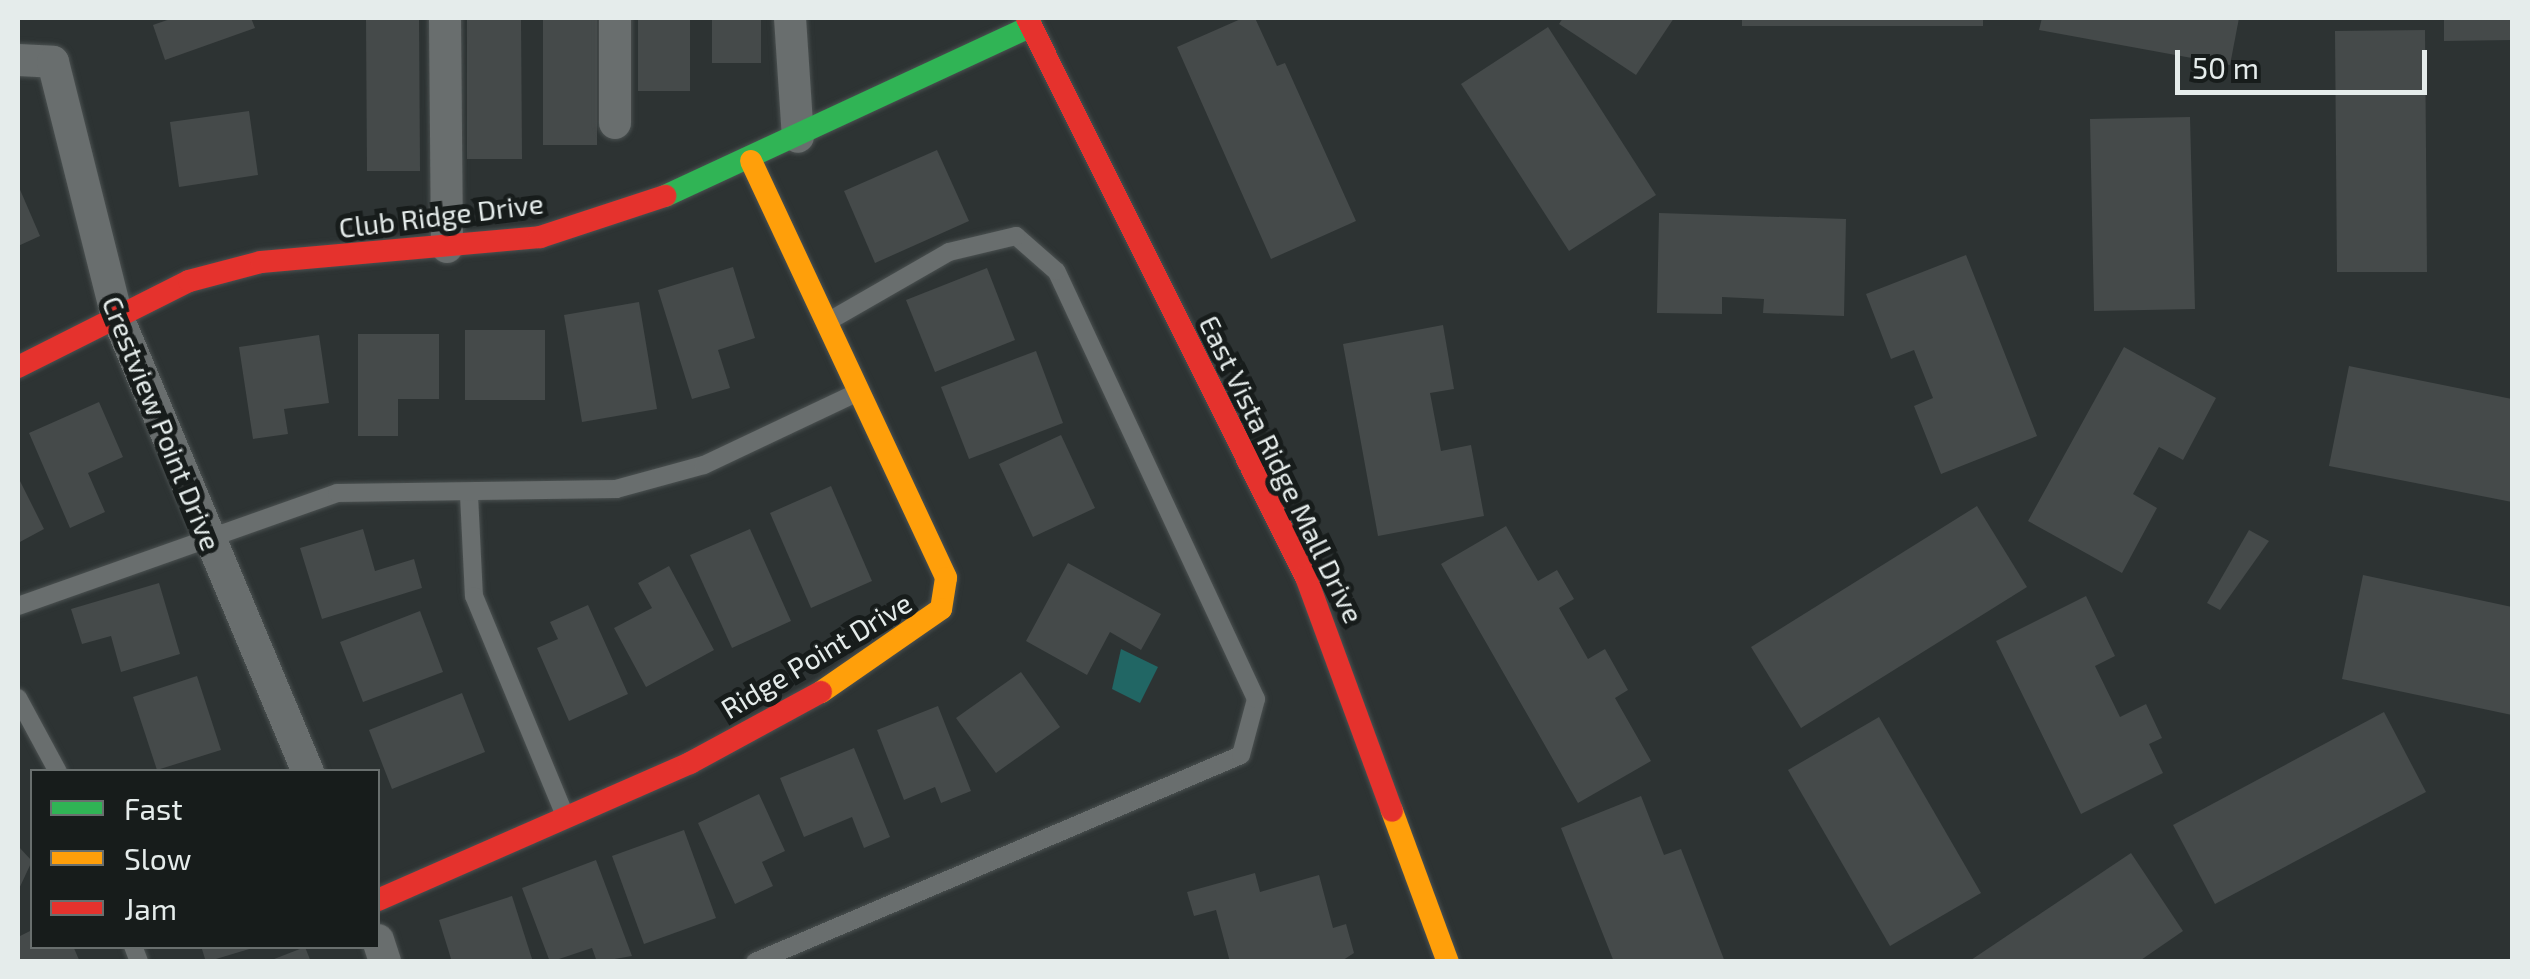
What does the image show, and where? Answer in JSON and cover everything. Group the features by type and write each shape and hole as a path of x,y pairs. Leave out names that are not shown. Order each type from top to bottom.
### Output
{"street":[{"path":"445,18 446,247"},
{"path":"615,18 615,123"},
{"path":"790,18 798,137"},
{"name":"Club Ridge Drive","path":"18,367 116,314 261,262 540,237 751,161 1029,22"},
{"name":"East Vista Ridge Mall Drive","path":"1029,22 1306,577 1448,962"},
{"name":"Crestview Point Drive","path":"18,60 53,62 116,314 206,537 307,769"},
{"name":"Ridge Point Drive","path":"380,899 742,736 933,622 946,578 821,326 751,161"}],"lane":[{"path":"755,962 1241,755 1256,699 1056,272 1016,236 948,252 821,326"},
{"path":"18,606 338,493 469,495 634,484 704,465 854,394"},
{"path":"469,495 474,596 566,818"},
{"path":"18,698 56,769"}],"water":[{"path":"1121,649 1158,667 1140,703 1112,689"}],"building":[{"path":"173,18 251,18 255,28 165,60 153,25"},
{"path":"366,18 419,18 420,171 367,171"},
{"path":"467,18 521,18 522,159 467,159"},
{"path":"543,18 597,18 597,145 543,145"},
{"path":"638,18 690,18 690,91 638,91"},
{"path":"712,18 761,18 761,63 712,63"},
{"path":"1243,18 1255,18 1277,66 1285,63 1356,221 1271,259 1177,47"},
{"path":"1563,18 1674,18 1636,75 1559,24"},
{"path":"1742,18 1983,18 1983,26 1742,26"},
{"path":"2042,18 2239,18 2230,65 2039,30"},
{"path":"2444,18 2512,18 2512,40 2444,41"},
{"path":"1548,27 1656,195 1569,251 1461,84"},
{"path":"2425,30 2427,272 2337,272 2335,31"},
{"path":"249,111 258,175 179,187 170,122"},
{"path":"2190,117 2195,309 2094,311 2090,119"},
{"path":"937,150 969,221 875,263 844,191"},
{"path":"18,185 40,236 18,246"},
{"path":"1659,213 1846,219 1844,316 1763,313 1764,299 1722,297 1722,314 1657,313"},
{"path":"1966,255 2037,436 1941,474 1914,406 1933,398 1914,350 1891,359 1866,294"},
{"path":"733,267 755,338 718,350 730,388 692,399 658,290"},
{"path":"987,268 1015,340 935,372 906,300"},
{"path":"639,302 657,409 582,422 564,315"},
{"path":"1443,325 1454,389 1430,393 1441,451 1471,445 1484,516 1378,536 1343,344"},
{"path":"465,330 545,330 545,400 465,400"},
{"path":"358,334 439,334 439,399 398,399 398,436 358,436"},
{"path":"319,335 329,403 284,409 288,434 253,439 239,347"},
{"path":"2124,347 2216,398 2183,460 2159,447 2133,494 2157,508 2122,573 2028,521"},
{"path":"1036,351 1063,423 969,459 941,387"},
{"path":"2349,366 2512,399 2512,502 2329,466"},
{"path":"99,402 123,457 88,473 105,512 70,528 29,433"},
{"path":"1061,435 1095,508 1033,537 999,464"},
{"path":"18,477 44,529 18,543"},
{"path":"831,486 872,581 811,608 770,513"},
{"path":"1977,506 2027,587 1801,728 1751,647"},
{"path":"1506,526 1538,581 1557,570 1574,599 1559,608 1588,659 1605,649 1628,690 1615,698 1651,761 1578,803 1441,564"},
{"path":"363,529 375,571 414,559 422,588 322,619 300,548"},
{"path":"750,529 791,621 732,648 690,555"},
{"path":"2249,530 2269,541 2220,610 2207,603"},
{"path":"1068,563 1161,614 1141,650 1110,632 1087,675 1026,641"},
{"path":"669,566 714,650 646,687 614,628 652,608 638,583"},
{"path":"2363,575 2512,607 2512,715 2342,679"},
{"path":"159,583 180,654 121,672 111,636 82,644 71,609"},
{"path":"2086,596 2115,656 2095,666 2120,717 2146,704 2162,738 2149,744 2163,773 2081,814 1996,641"},
{"path":"588,605 628,694 569,721 537,648 558,639 550,622"},
{"path":"420,611 443,672 363,702 340,642"},
{"path":"1021,672 1060,727 996,773 956,718"},
{"path":"197,676 221,750 157,769 133,697"},
{"path":"462,693 485,752 392,789 369,730"},
{"path":"938,706 971,791 941,803 935,787 904,800 877,730"},
{"path":"2384,712 2426,792 2215,904 2173,825"},
{"path":"1879,717 1981,893 1890,946 1788,770"},
{"path":"854,748 890,837 864,848 852,817 804,837 780,778"},
{"path":"759,794 785,851 762,862 773,886 735,904 698,823"},
{"path":"1641,796 1664,855 1681,849 1725,962 1614,962 1561,828"},
{"path":"684,830 716,918 644,944 612,856"},
{"path":"18,846 30,859 30,865 18,891"},
{"path":"2131,853 2183,931 2138,962 1968,962"},
{"path":"596,860 632,956 597,962 592,948 550,962 522,888"},
{"path":"1255,873 1260,892 1319,875 1333,928 1346,924 1354,953 1340,962 1230,962 1216,910 1194,916 1187,892"},
{"path":"512,896 533,962 452,962 439,920"},
{"path":"30,931 30,949 74,949 80,962 18,962 18,937"},
{"path":"202,949 249,949 206,962"},
{"path":"306,949 311,962 269,962"}],"traffic: fast":[{"path":"665,196 1031,26"}],"traffic: slow":[{"path":"751,161 946,578 941,609 821,692"},
{"path":"1392,811 1448,962"}],"traffic: jam":[{"path":"1027,18 1306,577 1392,811"},
{"path":"18,367 189,281 261,262 540,237 665,196"},
{"path":"380,899 690,763 821,692"}]}
